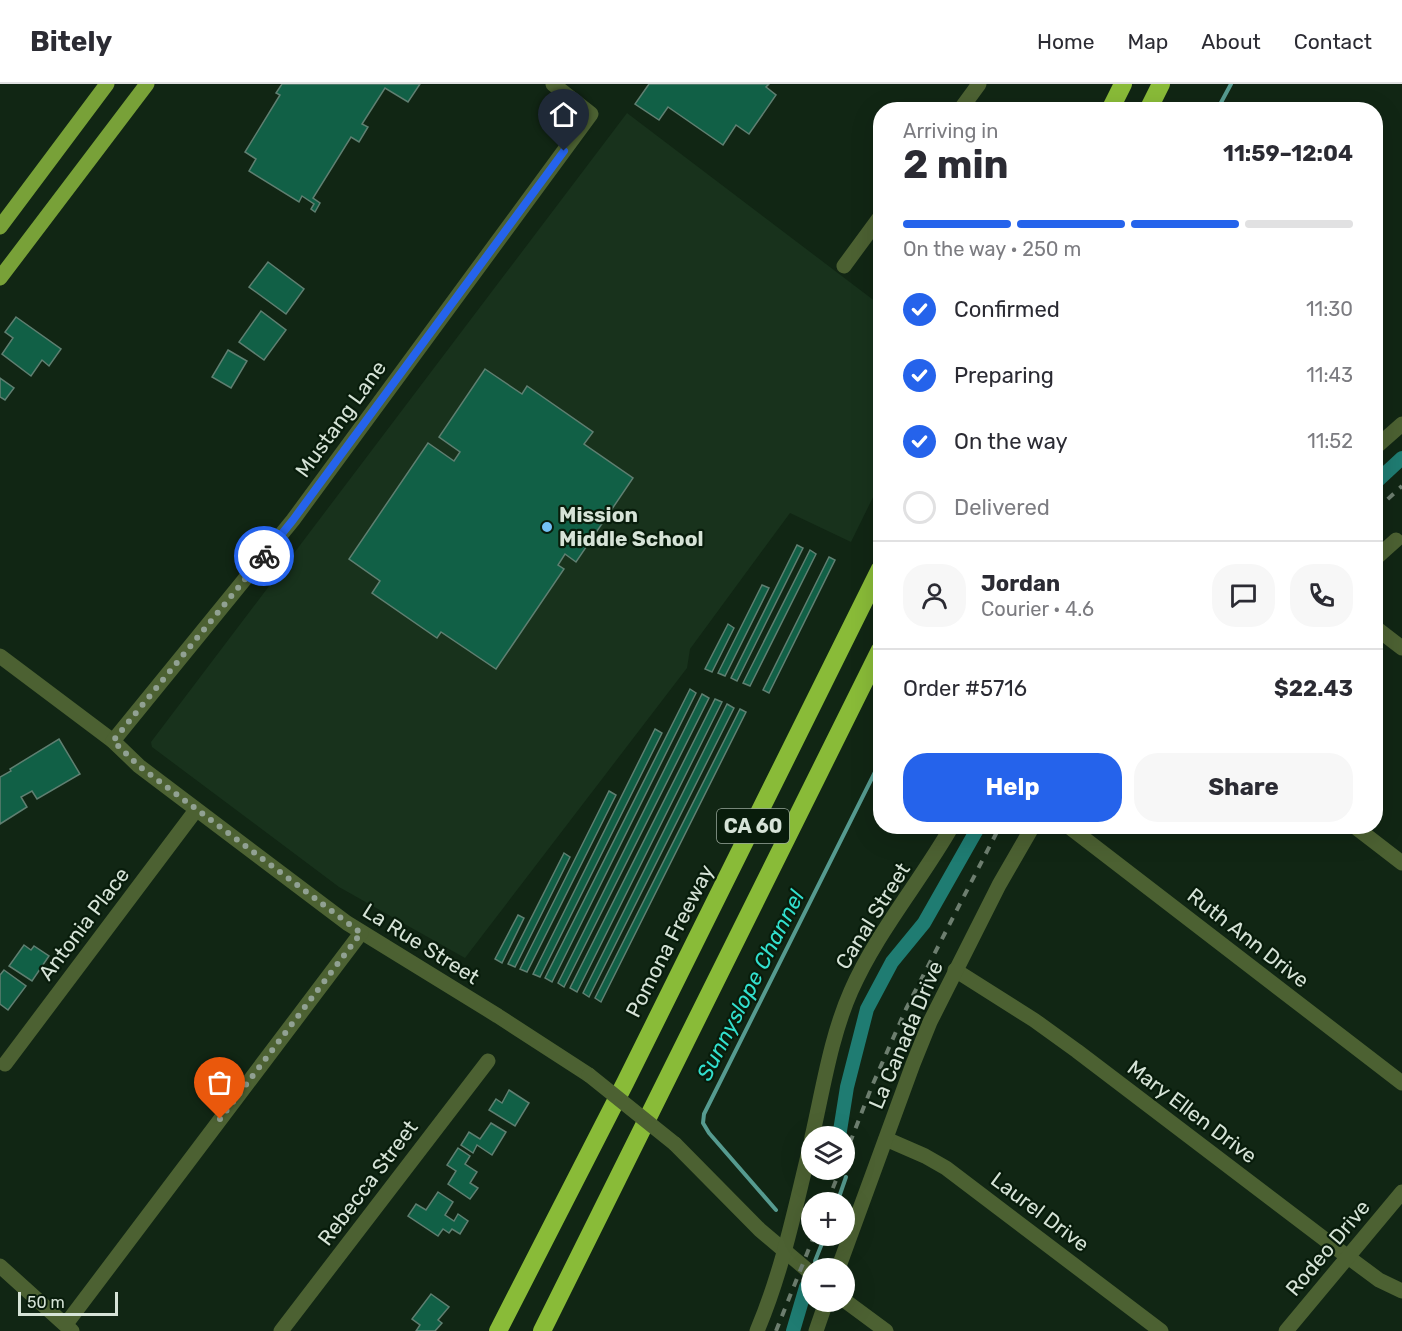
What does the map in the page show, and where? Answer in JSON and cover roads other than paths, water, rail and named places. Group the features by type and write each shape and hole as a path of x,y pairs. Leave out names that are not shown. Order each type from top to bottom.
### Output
{"highway":[{"path":"1114,102 1123,84"},
{"path":"1152,102 1161,84"},
{"name":"Pomona Freeway","path":"498,1331 630,1072 873,583"},
{"name":"CA 60","path":"542,1331 873,664"}],"main road":[{"path":"0,227 107,84"},
{"path":"0,278 147,84"}],"street":[{"name":"Mustang Lane","path":"113,741 293,520 591,114 553,84"},
{"path":"966,102 979,84"},
{"path":"844,266 873,227"},
{"path":"1383,441 1402,424"},
{"path":"1383,552 1396,540"},
{"path":"1383,633 1402,648"},
{"name":"La Rue Street","path":"0,656 113,741 139,766 196,810 361,933 498,1016 589,1075 675,1144 801,1266"},
{"name":"Antonia Place","path":"5,1064 196,810"},
{"name":"Canal Street","path":"815,1126 839,1024 851,991 874,948 947,834"},
{"name":"La Canada Drive","path":"842,1258 917,1053 955,970 1028,834"},
{"name":"Ruth Ann Drive","path":"1078,834 1402,1083"},
{"path":"1364,834 1402,863"},
{"path":"0,1266 69,1328 361,933"},
{"name":"Mary Ellen Drive","path":"955,970 1051,1033 1379,1280 1402,1291"},
{"name":"Rebecca Street","path":"281,1331 488,1061"},
{"name":"Laurel Drive","path":"886,1139 946,1168 1161,1331"},
{"name":"Canal Street","path":"757,1331 785,1253 802,1180"},
{"name":"Rodeo Drive","path":"1286,1331 1402,1192"},
{"path":"855,1308 886,1331"},
{"path":"816,1331 823,1312"}],"waterway":[{"name":"Sunnyslope Channel","path":"1221,102 1231,84"},
{"path":"1383,476 1402,458"},
{"name":"Sunnyslope Channel","path":"776,1210 709,1133 703,1123 704,1114 873,776"},
{"path":"841,1126 847,1087 867,1009 892,962 924,923 974,834"},
{"path":"841,1192 845,1180"},
{"path":"816,1258 821,1246"},
{"path":"793,1331 801,1304"}],"railway":[{"path":"1383,504 1402,486"},
{"path":"855,1130 906,1009 996,834"},
{"path":"831,1192 836,1180"},
{"path":"776,1331 810,1246"}],"place":[{"name":"Mission Middle School","path":"547,527"}]}
